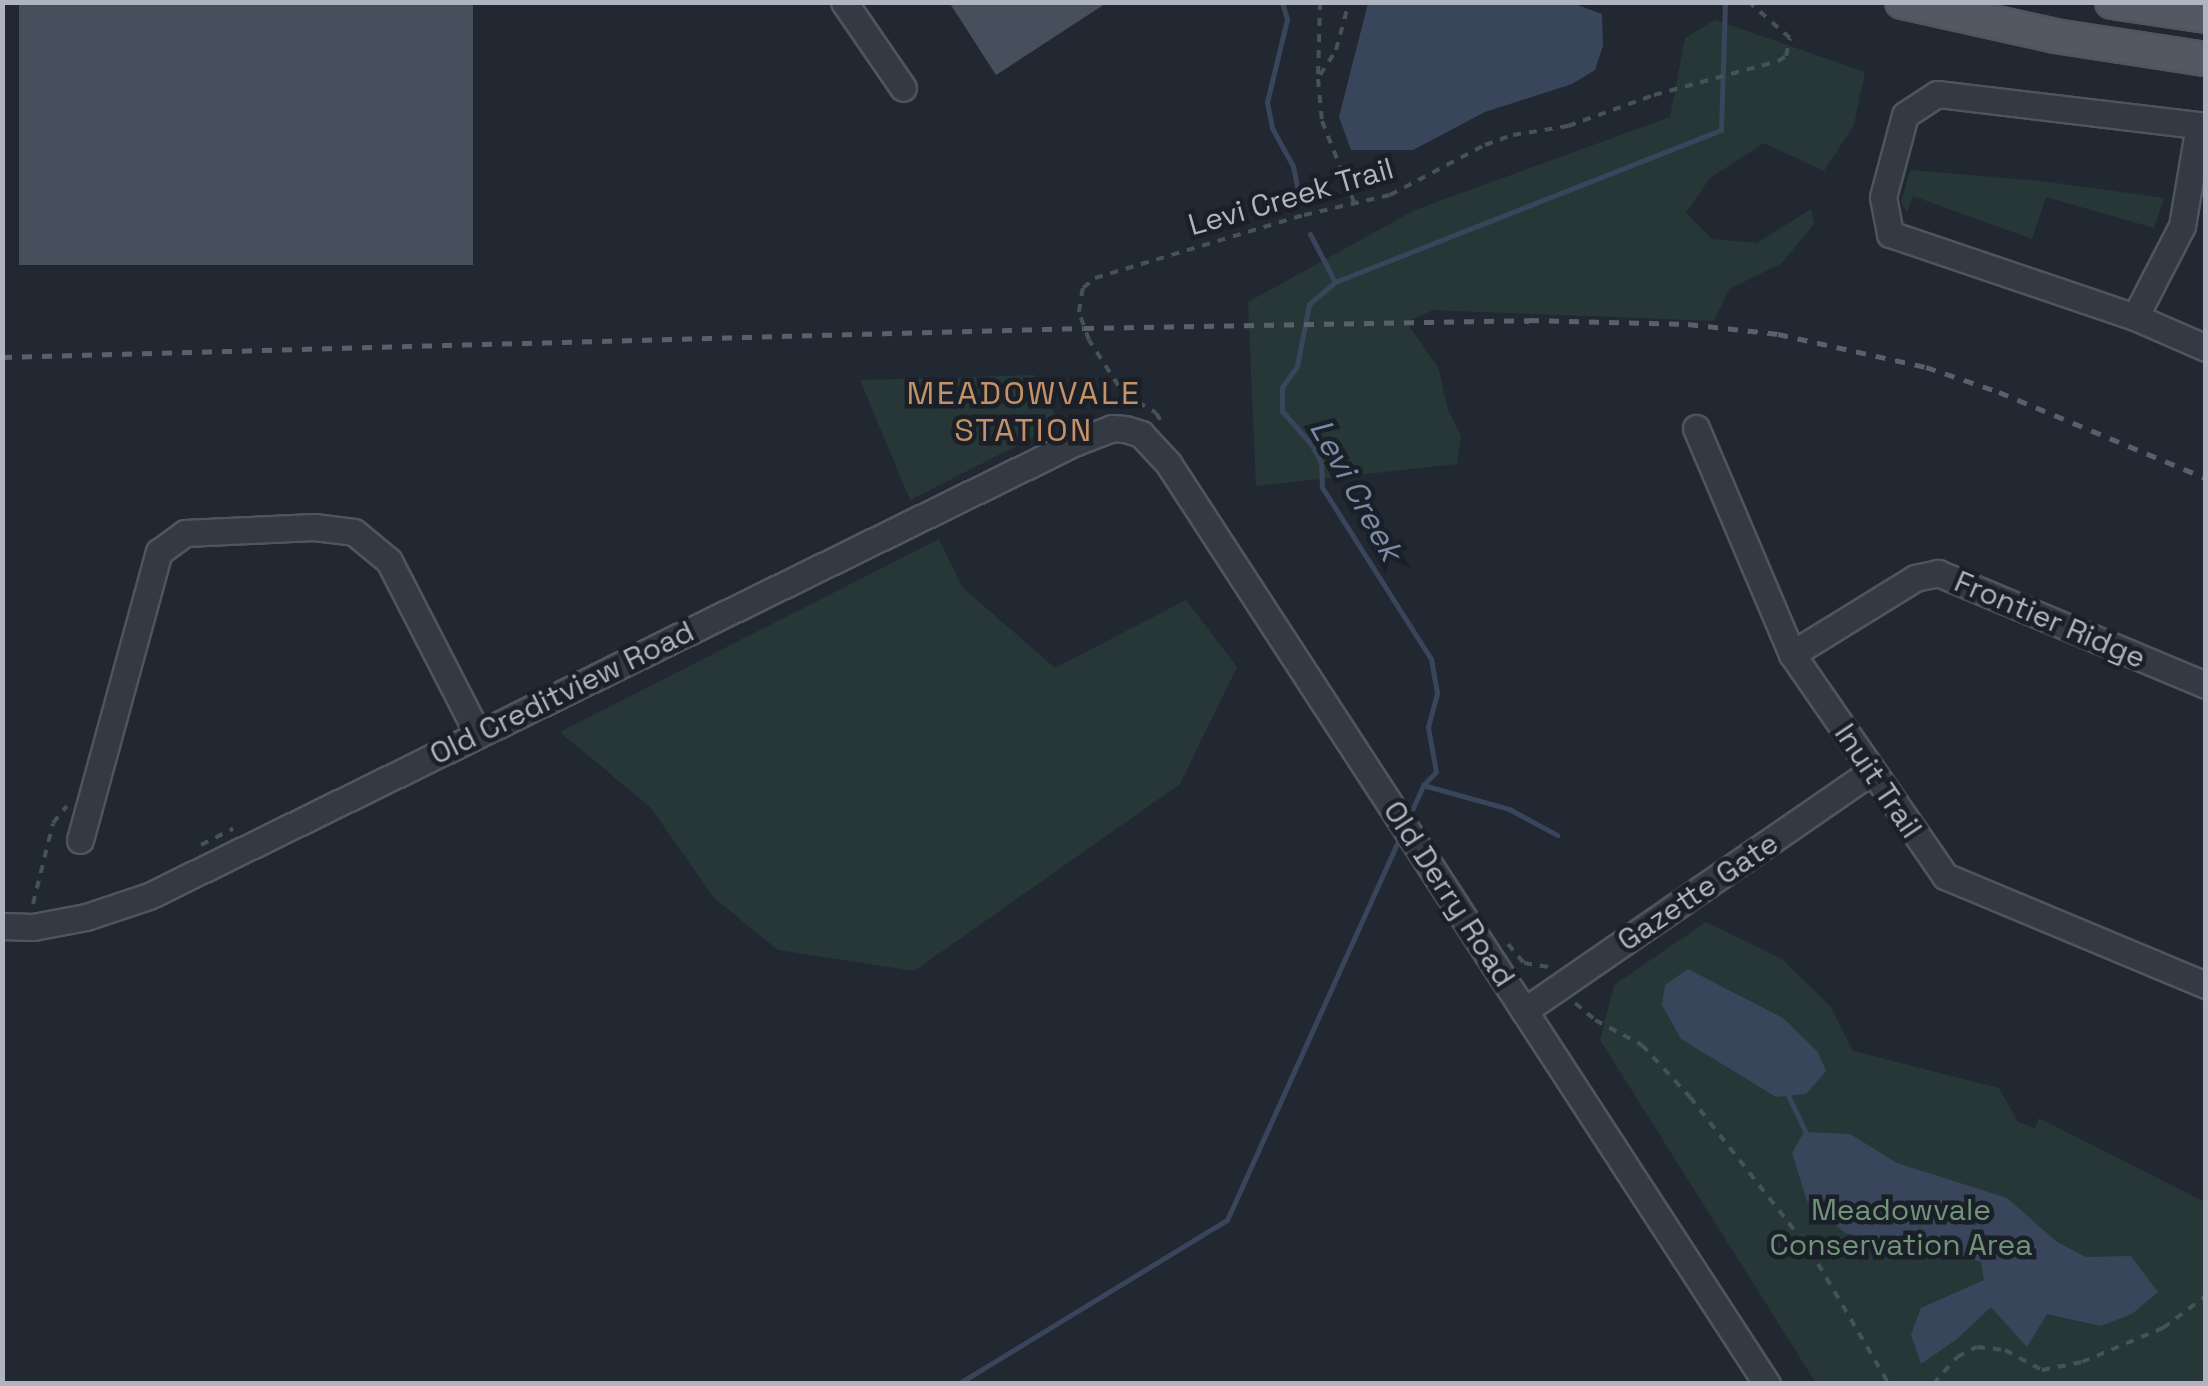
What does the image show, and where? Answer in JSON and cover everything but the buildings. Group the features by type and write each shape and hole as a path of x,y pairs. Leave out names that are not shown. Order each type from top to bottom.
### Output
{"main road":[{"path":"1902,2 2056,36 2206,59"},
{"path":"2112,2 2206,16"}],"street":[{"path":"844,2 904,88"},
{"path":"2135,318 2182,226 2202,126 1937,94 1905,115 1883,196 1890,234 2135,318 2206,348"},
{"name":"Old Creditview Road","path":"2,926 33,927 86,918 148,896 1076,442 1112,428"},
{"name":"Old Derry Road","path":"1112,428 1141,434 1155,446 1767,1384"},
{"name":"Inuit Trail","path":"1696,428 1792,654 1945,876 2206,986"},
{"path":"80,840 159,552 185,533 314,527 354,532 389,561 478,734"},
{"name":"Frontier Ridge","path":"1792,654 1915,578 1938,573 2206,684"},
{"name":"Gazette Gate","path":"1524,1010 1870,772"}],"path":[{"path":"1320,2 1318,79 1322,122 1354,202"},
{"path":"1318,79 1336,50 1350,2"},
{"name":"Levi Creek Trail","path":"1128,400 1084,328 1078,299 1083,288 1111,271 1407,190 1485,145 1513,135 1568,126 1786,56 1790,38 1749,2"},
{"path":"32,909 53,824 68,805 88,810"},
{"path":"1508,943 1524,963 1549,966"},
{"path":"1571,999 1594,1020 1642,1045 1690,1098 1810,1250 1888,1384"},
{"path":"1933,1384 1957,1357 1977,1348 2005,1350 2042,1370 2082,1362 2154,1333 2206,1296"}],"green space":[{"path":"1715,20 1865,72 1854,125 1824,171 1764,143 1710,178 1686,213 1712,239 1757,243 1811,209 1814,224 1782,263 1729,289 1714,321 1433,310 1406,322 1438,367 1448,409 1461,436 1457,464 1256,486 1248,302 1415,210 1670,117 1685,38"},
{"path":"1910,170 2041,181 2164,198 2154,228 2046,197 2032,239 1913,196 1907,212 1901,202"},
{"path":"1034,375 1060,424 910,500 860,380"},
{"path":"939,539 962,587 1055,668 1186,600 1237,667 1180,784 914,971 778,950 714,898 651,808 560,732"},
{"name":"Meadowvale Conservation Area","path":"1706,922 1782,959 1831,1007 1853,1051 1999,1088 2018,1122 2035,1128 2039,1118 2205,1202 2205,1383 1816,1383 1600,1040 1614,985"}],"water":[{"path":"1368,3 1572,3 1602,14 1603,46 1595,70 1572,84 1485,112 1413,150 1351,150 1339,117"},
{"path":"1688,969 1783,1018 1818,1052 1826,1071 1806,1094 1776,1097 1681,1039 1662,1005 1665,985"},
{"path":"1804,1132 1850,1134 1897,1163 2007,1198 2057,1242 2086,1257 2131,1256 2158,1292 2132,1314 2101,1326 2047,1314 2027,1347 1991,1307 1957,1339 1921,1364 1911,1335 1921,1308 1984,1280 1981,1262 1951,1252 1845,1233 1807,1201 1792,1153"}],"waterway":[{"path":"1282,2 1287,19 1267,102 1272,128 1293,166 1300,202"},
{"name":"Levi Creek","path":"1409,817 1423,785 1436,772 1428,727 1437,693 1431,659 1322,487 1321,462 1311,444 1282,411 1282,387 1297,366 1309,304 1335,282 1721,130 1725,2"},
{"path":"1310,234 1335,282"},
{"path":"1423,785 1509,809 1557,835"},
{"name":"Levi Creek","path":"958,1384 1227,1220 1400,836"},
{"path":"1787,1093 1808,1137"}],"railway":[{"path":"2,357 1084,328 1529,320 1688,324 1778,334 1926,367 1999,392 2206,478"}],"district":[{"name":"MEADOWVALE STATION","path":"1024,412"}]}
